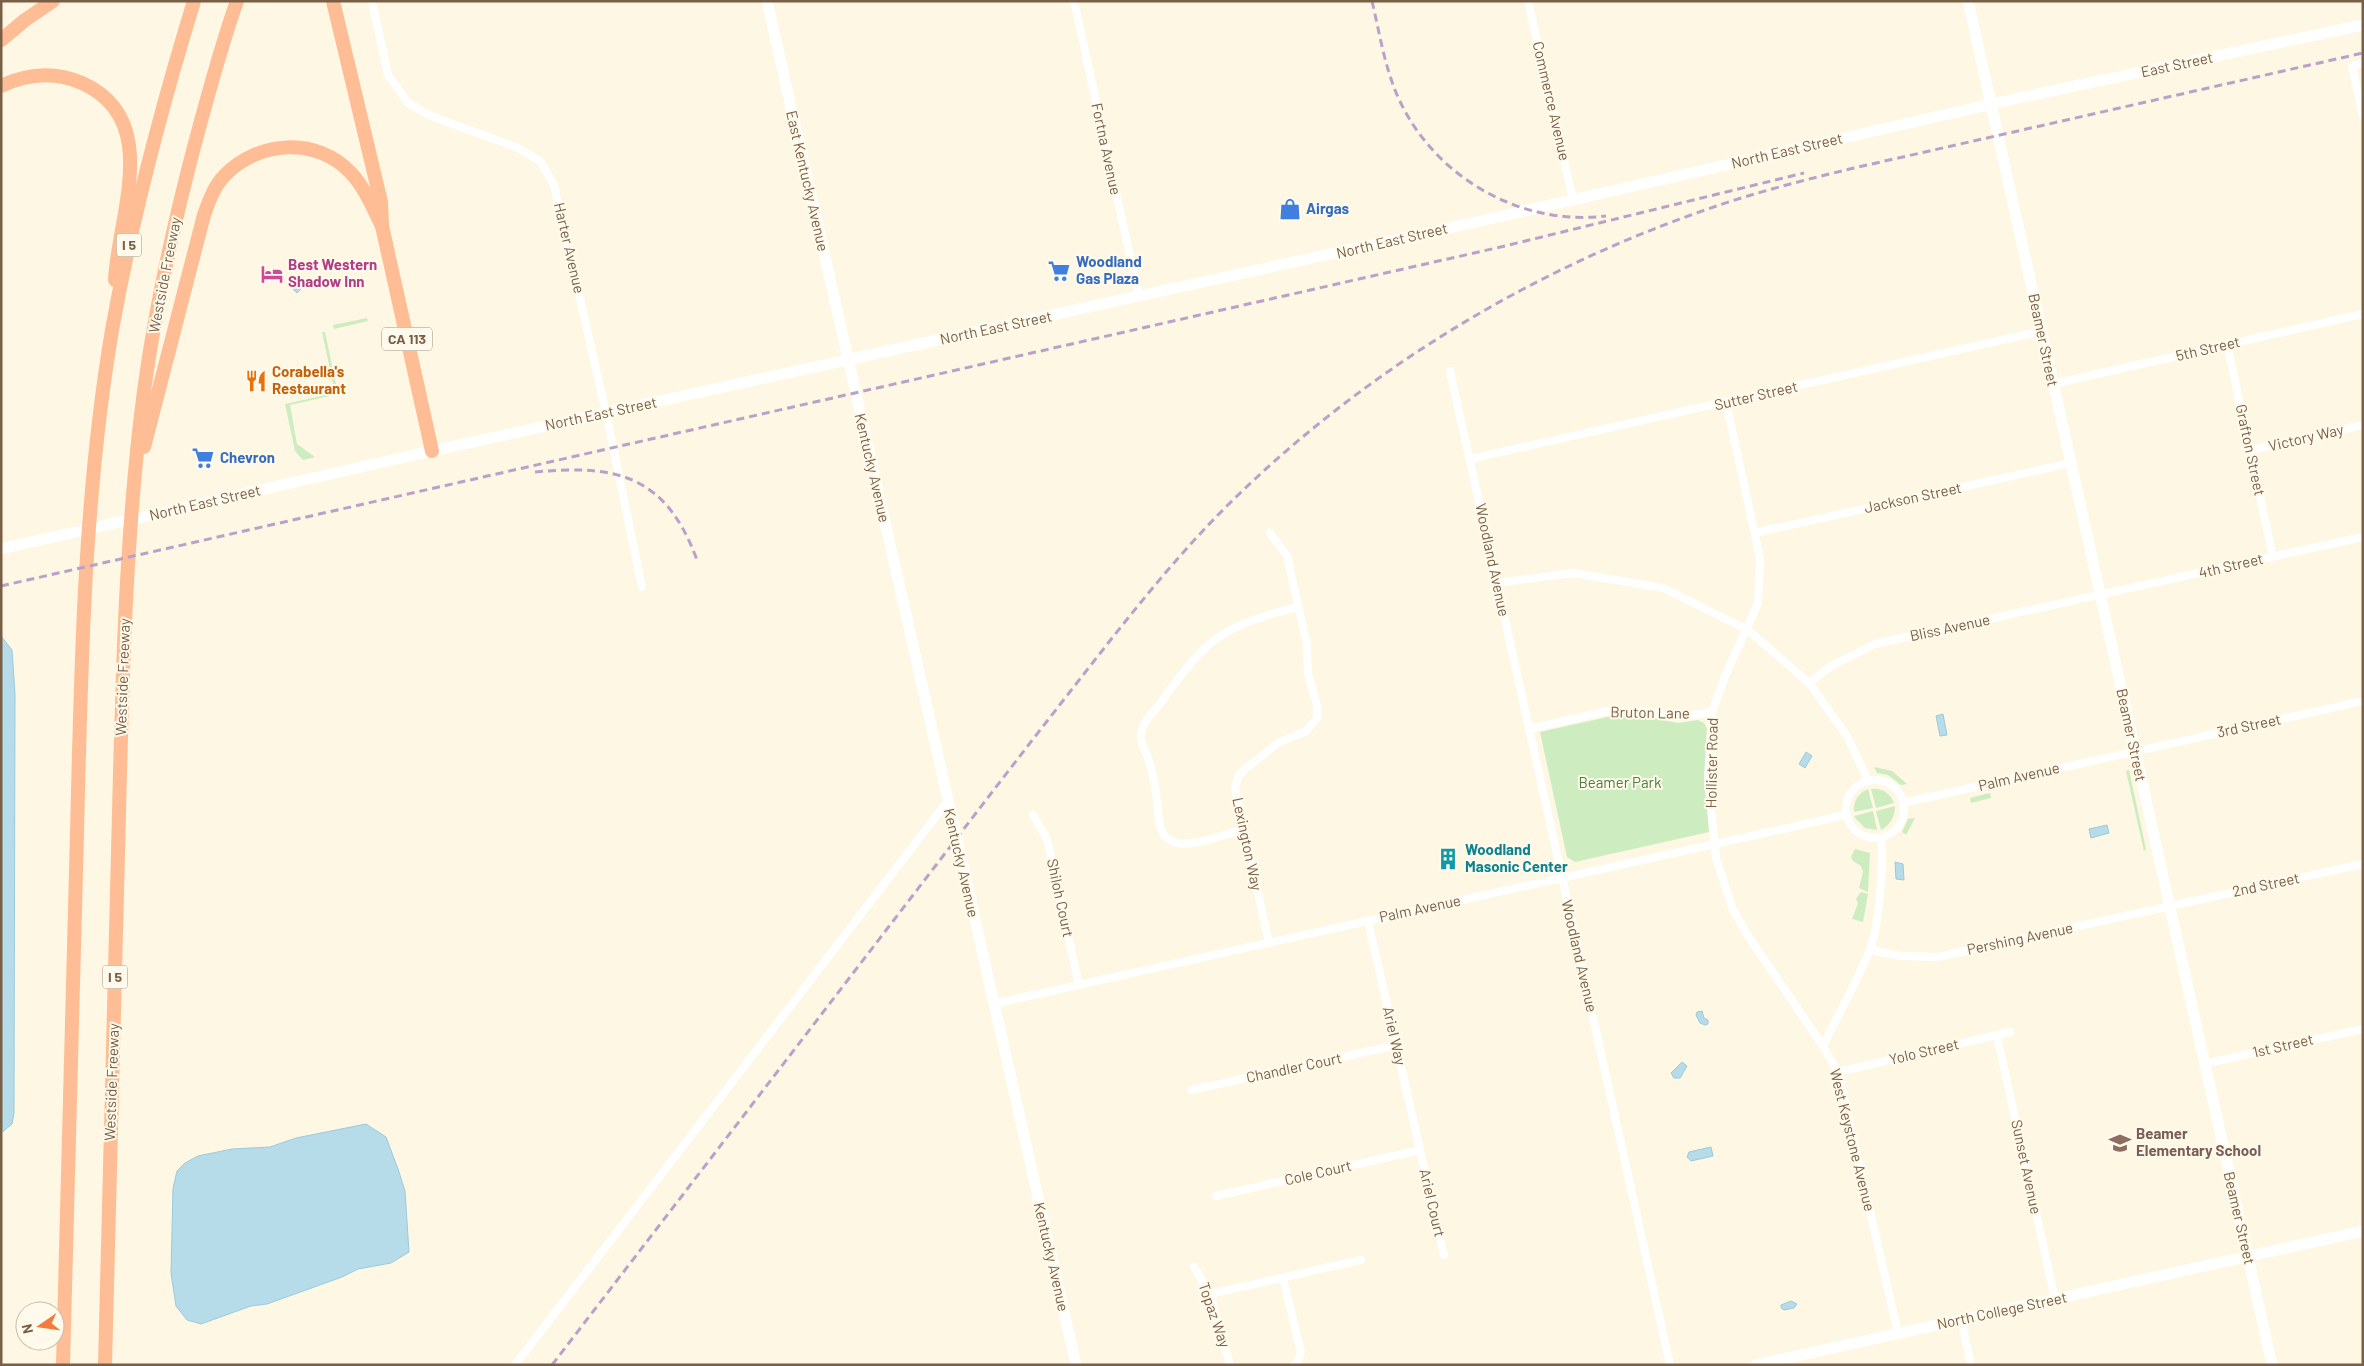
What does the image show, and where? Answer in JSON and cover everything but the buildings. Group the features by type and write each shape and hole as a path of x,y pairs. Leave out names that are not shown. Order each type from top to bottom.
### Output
{"highway":[{"path":"1,40 25,20 53,1"},
{"name":"I 5","path":"64,1365 84,599 91,495 112,332 144,178 194,1"},
{"name":"Westside Freeway","path":"105,1365 126,590 134,486 144,389 174,230 202,117 237,1"},
{"name":"CA 113","path":"333,1 382,202 382,226 432,451"},
{"path":"1,86 16,79 45,74 72,79 90,87 104,98 115,110 123,125 129,142 130,180 116,253 112,332"},
{"path":"136,469 149,432 204,216 211,194 223,176 237,164 264,150 295,147 309,149 337,161 351,173 363,190 382,226"}],"street":[{"name":"Harter Avenue","path":"372,1 388,75 408,103 431,116 518,148 540,160 554,185 606,413 642,587"},
{"name":"East Kentucky Avenue","path":"767,1 848,360"},
{"name":"Fortna Avenue","path":"1074,1 1139,298"},
{"name":"Commerce Avenue","path":"1528,1 1573,200"},
{"name":"Beamer Street","path":"1968,1 2272,1365"},
{"name":"East Street","path":"1991,105 2363,25"},
{"path":"2363,63 2352,66 2363,116"},
{"name":"North East Street","path":"1,549 432,451 1139,298 1991,105"},
{"name":"5th Street","path":"2053,384 2363,314"},
{"name":"Sutter Street","path":"1470,459 2042,331"},
{"name":"Grafton Street","path":"2227,344 2273,557"},
{"name":"Kentucky Avenue","path":"848,360 1076,1365"},
{"name":"Woodland Avenue","path":"1450,371 1670,1365"},
{"name":"Hollister Road","path":"1726,402 1760,558 1760,579 1758,603 1748,630 1726,674 1712,712 1708,779 1714,844 1721,878 1746,933 1823,1046"},
{"name":"Victory Way","path":"2250,450 2363,425"},
{"name":"Jackson Street","path":"1755,532 2071,463"},
{"name":"Lexington Way","path":"1269,943 1235,788 1238,777 1245,769 1278,743 1306,731 1317,718 1317,706 1308,673 1307,645 1286,556 1270,533"},
{"name":"4th Street","path":"2100,595 2363,537"},
{"path":"1498,583 1573,573 1663,588 1748,630 1809,683 1847,736 1868,780"},
{"name":"Bliss Avenue","path":"1809,683 1831,666 1875,644 2100,595"},
{"path":"1243,830 1190,844 1168,840 1161,831 1158,820 1157,798 1141,735 1144,723 1205,646 1240,624 1298,607"},
{"name":"3rd Street","path":"2135,752 2363,701"},
{"name":"Bruton Lane","path":"1529,729 1622,710 1678,717 1712,712"},
{"name":"Palm Avenue","path":"1903,803 2135,752"},
{"path":"1868,780 1883,781 1890,784 1903,803 1904,810 1899,825 1881,837 1866,837 1859,833 1849,822 1846,815 1850,793 1861,783 1868,780"},
{"path":"515,1365 947,802"},
{"name":"Shiloh Court","path":"1033,815 1047,839 1079,985"},
{"name":"Palm Avenue","path":"993,1004 1846,815"},
{"path":"1823,1046 1870,950 1879,900 1882,863 1881,837"},
{"name":"2nd Street","path":"2169,907 2363,864"},
{"name":"Pershing Avenue","path":"1870,950 1900,956 1938,957 2169,907"},
{"name":"Ariel Way","path":"1368,921 1420,1150"},
{"name":"1st Street","path":"2204,1064 2363,1029"},
{"name":"Yolo Street","path":"1838,1072 2010,1032"},
{"name":"Sunset Avenue","path":"1997,1036 2055,1299"},
{"name":"Chandler Court","path":"1192,1090 1397,1045"},
{"name":"West Keystone Avenue","path":"1823,1046 1838,1072 1898,1334"},
{"name":"Cole Court","path":"1216,1196 1420,1150"},
{"name":"Ariel Court","path":"1420,1150 1444,1255"},
{"name":"North College Street","path":"1756,1365 2363,1231"},
{"path":"1210,1294 1361,1260"},
{"name":"Topaz Way","path":"1194,1267 1210,1294 1230,1365"},
{"path":"1283,1278 1301,1352 1294,1365"},
{"path":"1962,1319 1971,1365"}],"green space":[{"path":"367,318 368,321 334,329 333,325"},
{"path":"322,332 325,332 338,394 290,405 297,444 315,457 303,460 295,451 285,404 335,393"},
{"name":"Beamer Park","path":"1612,716 1647,717 1678,723 1698,720 1704,723 1708,731 1705,774 1709,832 1575,862 1567,857 1540,732"},
{"path":"1874,767 1892,771 1907,784 1901,785 1888,775 1877,773"},
{"path":"2129,770 2146,849 2144,851 2126,771"},
{"path":"1868,789 1873,808 1854,812 1857,798"},
{"path":"1871,789 1879,789 1885,792 1894,803 1876,808"},
{"path":"1990,793 1991,798 1971,803 1970,798"},
{"path":"1895,806 1891,820 1881,830 1876,811"},
{"path":"1873,811 1877,830 1865,828 1854,816"},
{"path":"1915,818 1906,835 1902,832 1908,819"},
{"path":"1855,849 1870,853 1868,892 1859,888 1863,872 1861,866 1853,861 1851,857"},
{"path":"1861,892 1868,894 1863,922 1852,919 1858,903 1856,899"}],"water":[{"path":"293,276 299,280 301,289 297,293 292,288 291,278"},
{"path":"1,636 12,650 15,694 14,1113 12,1124 1,1133"},
{"path":"1943,714 1947,735 1940,736 1936,716"},
{"path":"1806,752 1812,756 1805,768 1799,764"},
{"path":"2107,825 2109,833 2091,838 2089,829"},
{"path":"1895,862 1903,864 1904,880 1896,879"},
{"path":"1702,1011 1704,1018 1708,1020 1708,1024 1705,1025 1700,1023 1696,1015 1697,1012"},
{"path":"1682,1062 1687,1066 1680,1078 1674,1078 1671,1073"},
{"path":"366,1124 386,1137 398,1169 405,1191 409,1252 391,1263 358,1269 342,1277 267,1304 251,1306 201,1324 187,1320 176,1306 171,1273 173,1188 177,1171 185,1163 198,1156 232,1149 270,1147 296,1138"},
{"path":"1711,1147 1713,1156 1691,1161 1687,1157 1689,1152"},
{"path":"1791,1301 1797,1304 1794,1308 1784,1310 1781,1308 1781,1305"}],"railway":[{"path":"1372,1 1395,90 1410,120 1429,146 1453,169 1480,188 1509,203 1540,213 1573,217 1606,216"},
{"path":"552,1365 1016,760 1158,582 1215,518 1268,467 1323,420 1381,376 1442,336 1505,299 1570,266 1637,236 1723,204 1779,187 1854,168 2363,53"},
{"path":"1,586 1505,246 1804,173"},
{"path":"535,472 591,471 615,474 635,482 654,493 670,510 685,532 697,560"}],"place":[{"name":"Airgas","path":"1290,209"},
{"name":"Woodland Gas Plaza","path":"1059,271"},
{"name":"Best Western Shadow Inn","path":"272,274"},
{"name":"Corabella's Restaurant","path":"256,381"},
{"name":"Chevron","path":"203,458"},
{"name":"Woodland Masonic Center","path":"1448,859"},
{"name":"Beamer Elementary School","path":"2120,1143"}]}
